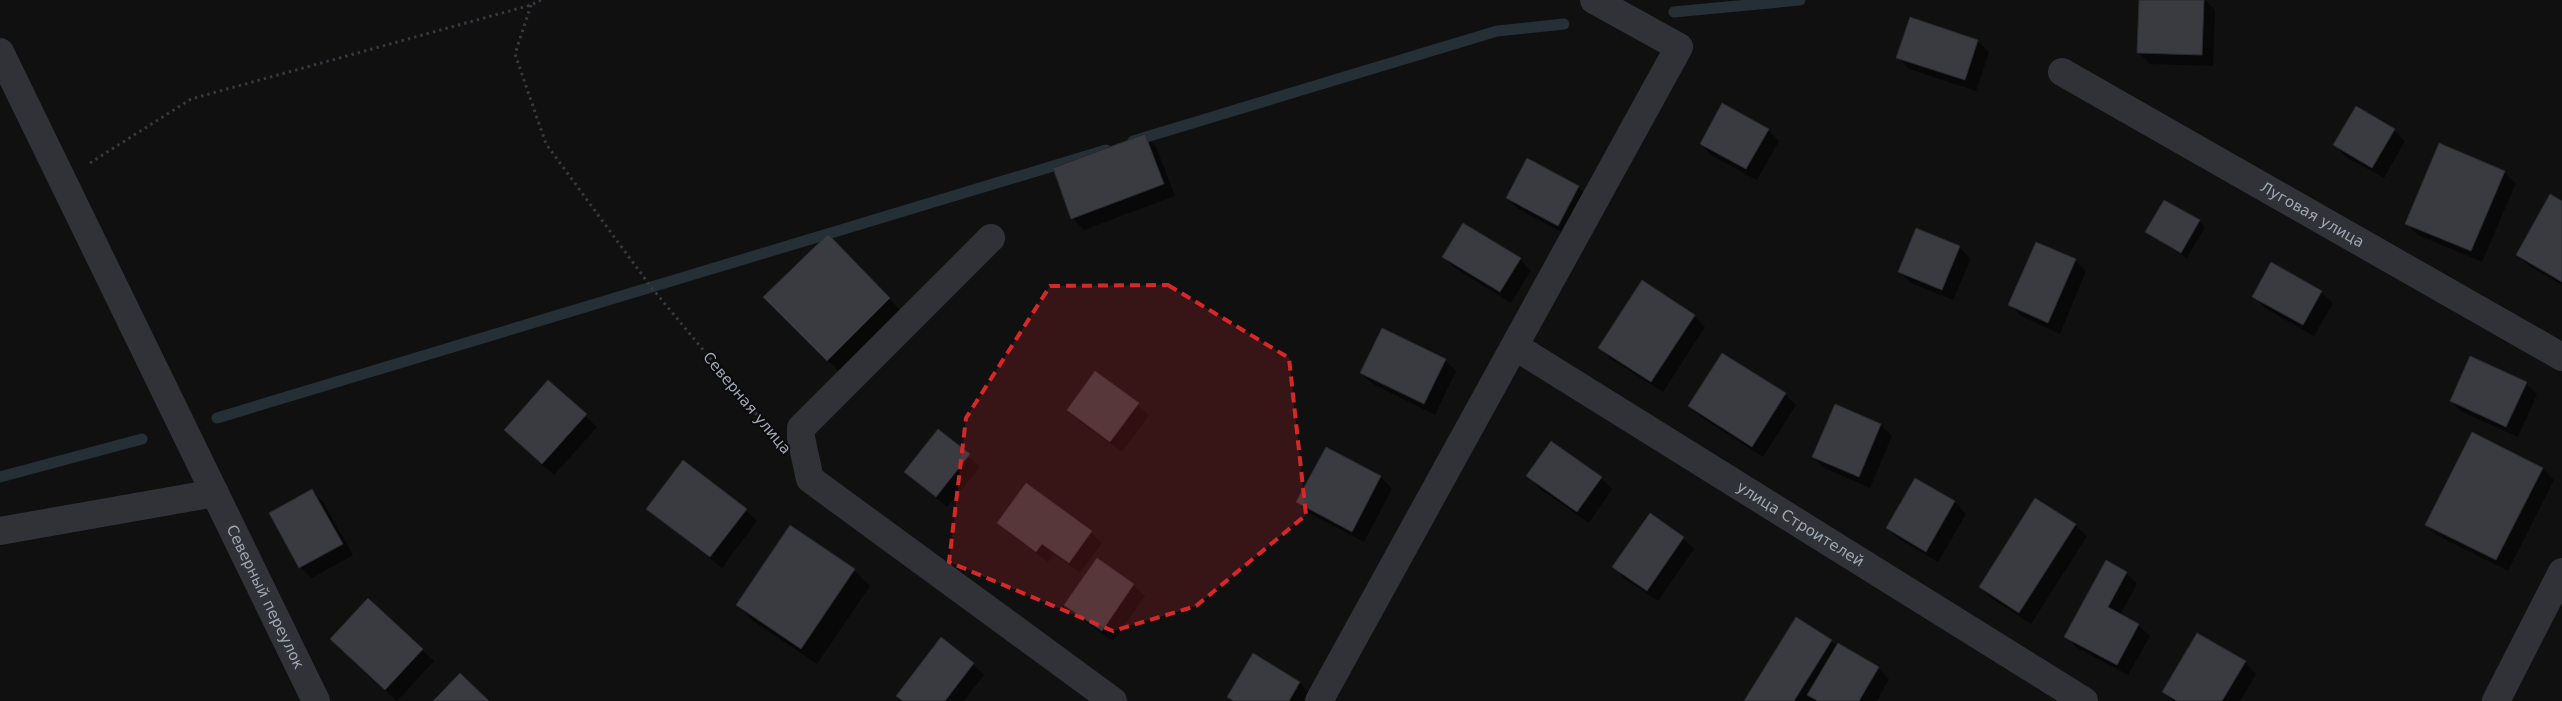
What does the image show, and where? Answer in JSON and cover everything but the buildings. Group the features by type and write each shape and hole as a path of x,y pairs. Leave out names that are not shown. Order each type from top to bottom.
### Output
{"street":[{"path":"1319,701 1516,347 1679,47 1594,0"},
{"name":"Северный переулок","path":"0,52 316,701"},
{"name":"Луговая улица","path":"2062,72 2562,357"},
{"path":"991,238 801,428 801,438 810,479 1112,701"},
{"name":"улица Строителей","path":"1516,347 2084,701"},
{"path":"0,531 215,493"},
{"path":"2496,701 2562,572"}],"path":[{"path":"62,180 192,99 531,5 541,0"},
{"name":"Северная улица","path":"531,5 515,54 546,144 651,288 772,433"}],"highlighted area":[{"path":"1168,285 1289,358 1306,515 1196,606 1113,631 949,562 966,418 1050,286"}],"waterway":[{"path":"1674,12 1800,0"},
{"path":"1133,141 1497,31 1564,24"},
{"path":"217,418 1106,150"},
{"path":"0,477 142,439"}]}
